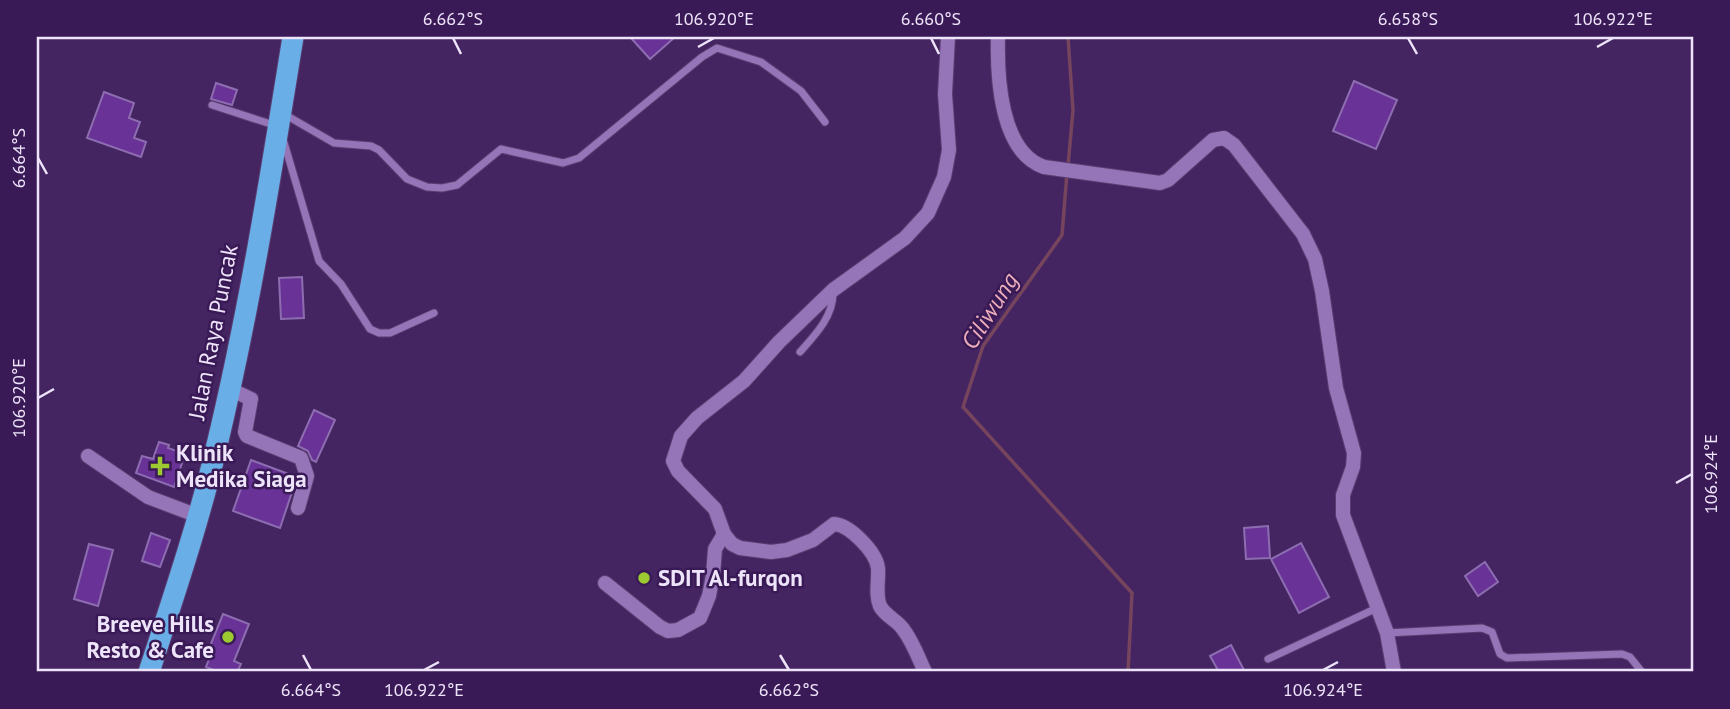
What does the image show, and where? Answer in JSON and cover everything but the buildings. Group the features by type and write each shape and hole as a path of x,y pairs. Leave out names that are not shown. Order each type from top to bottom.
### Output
{"highway":[{"name":"Jalan Raya Puncak","path":"149,672 198,516 230,389 293,37"}],"street":[{"path":"925,672 905,632 880,606 877,565 873,555 843,526 831,525 805,544 778,552 740,548 732,544 724,534 715,509 676,468 674,455 678,442 697,418 744,381 779,342 833,290 905,238 925,218 944,177 949,150 944,94 948,37"},
{"path":"998,37 1001,90 1010,131 1029,160 1044,167 1160,183 1168,180 1213,141 1220,137 1227,139 1242,154 1309,244 1322,291 1336,388 1354,453 1353,467 1343,495 1343,515 1387,633 1394,672"},
{"path":"230,389 249,396 251,400 245,432 247,436 302,458 307,474 298,508"},
{"path":"88,456 148,496 198,516"},
{"path":"604,583 668,631 690,625 701,618 709,596 715,550 724,534"}],"lane":[{"path":"212,105 279,119 334,143 371,146 379,150 407,179 436,188 457,185 500,149 563,163 579,158 702,57 717,48 761,62 801,91 825,122"},
{"path":"279,119 319,261 337,278 366,324 379,333 390,333 434,313"},
{"path":"800,352 826,320 832,305 833,290"},
{"path":"1268,659 1377,608"},
{"path":"1387,633 1482,628 1492,632 1500,654 1507,658 1622,654 1630,657 1642,672"}],"waterway":[{"name":"Ciliwung","path":"1068,37 1073,110 1068,166"},
{"name":"Ciliwung","path":"1067,173 1062,235 983,346 963,407 1132,593 1128,672"}],"place":[{"name":"Klinik Medika Siaga","path":"160,466"},
{"name":"SDIT Al-furqon","path":"644,578"},
{"name":"Breeve Hills Resto & Cafe","path":"228,637"}]}
